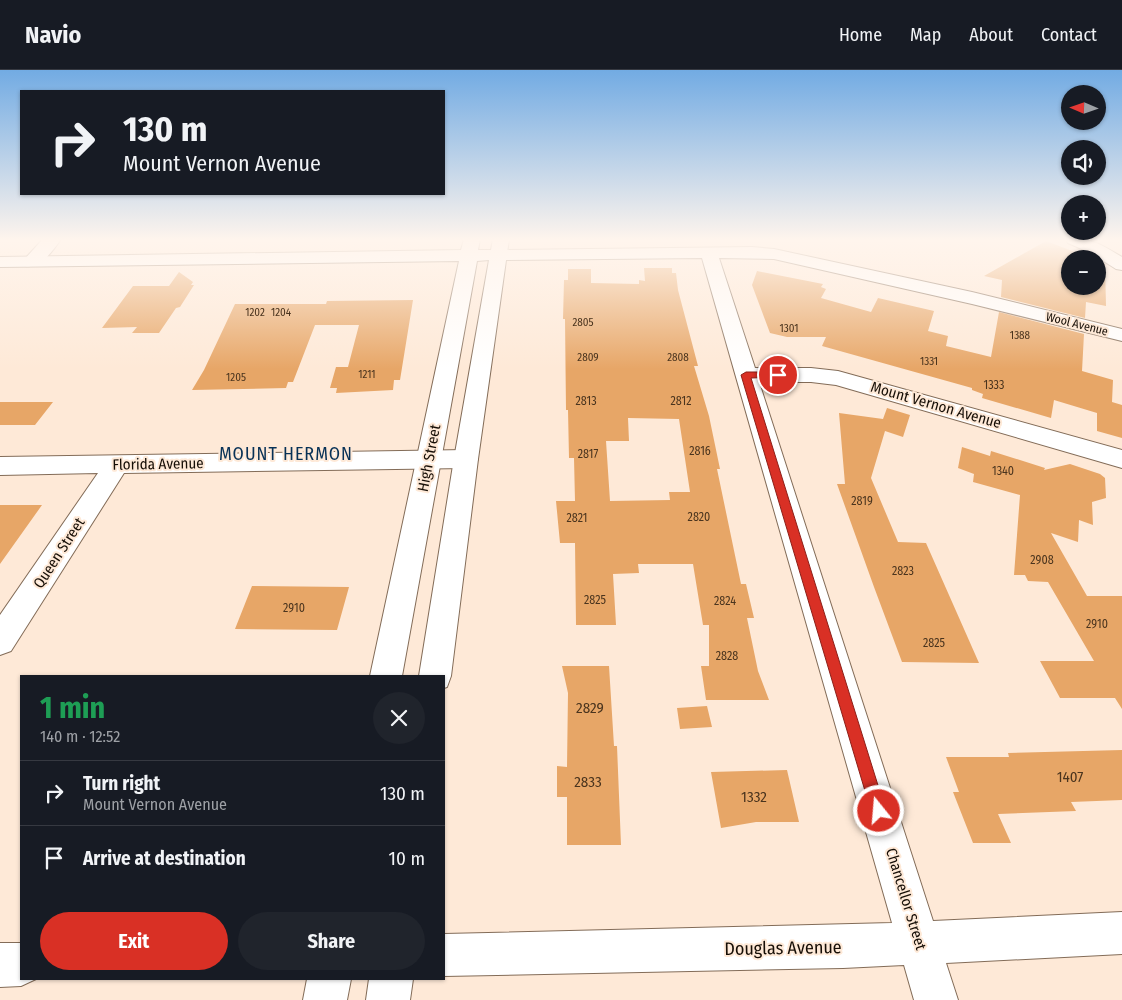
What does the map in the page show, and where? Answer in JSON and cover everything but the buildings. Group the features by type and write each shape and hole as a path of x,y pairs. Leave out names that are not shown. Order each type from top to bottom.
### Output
{"street":[{"name":"High Street","path":"386,675 464,282"},
{"path":"435,675 466,460 494,282"},
{"name":"Chancellor Street","path":"717,282 936,1000"},
{"name":"Wool Avenue","path":"900,282 1122,335"},
{"name":"Mount Vernon Avenue","path":"746,375 811,375 838,378 1122,459"},
{"name":"Florida Avenue","path":"0,466 466,460"},
{"name":"Queen Street","path":"0,641 117,464"},
{"name":"Douglas Avenue","path":"445,955 843,948 1122,933"},
{"path":"0,965 20,964"},
{"path":"325,1000 329,980"},
{"path":"388,1000 391,980"}],"district":[{"name":"MOUNT HERMON","path":"286,454"}],"route":[{"path":"778,375 746,375 879,811"}]}
